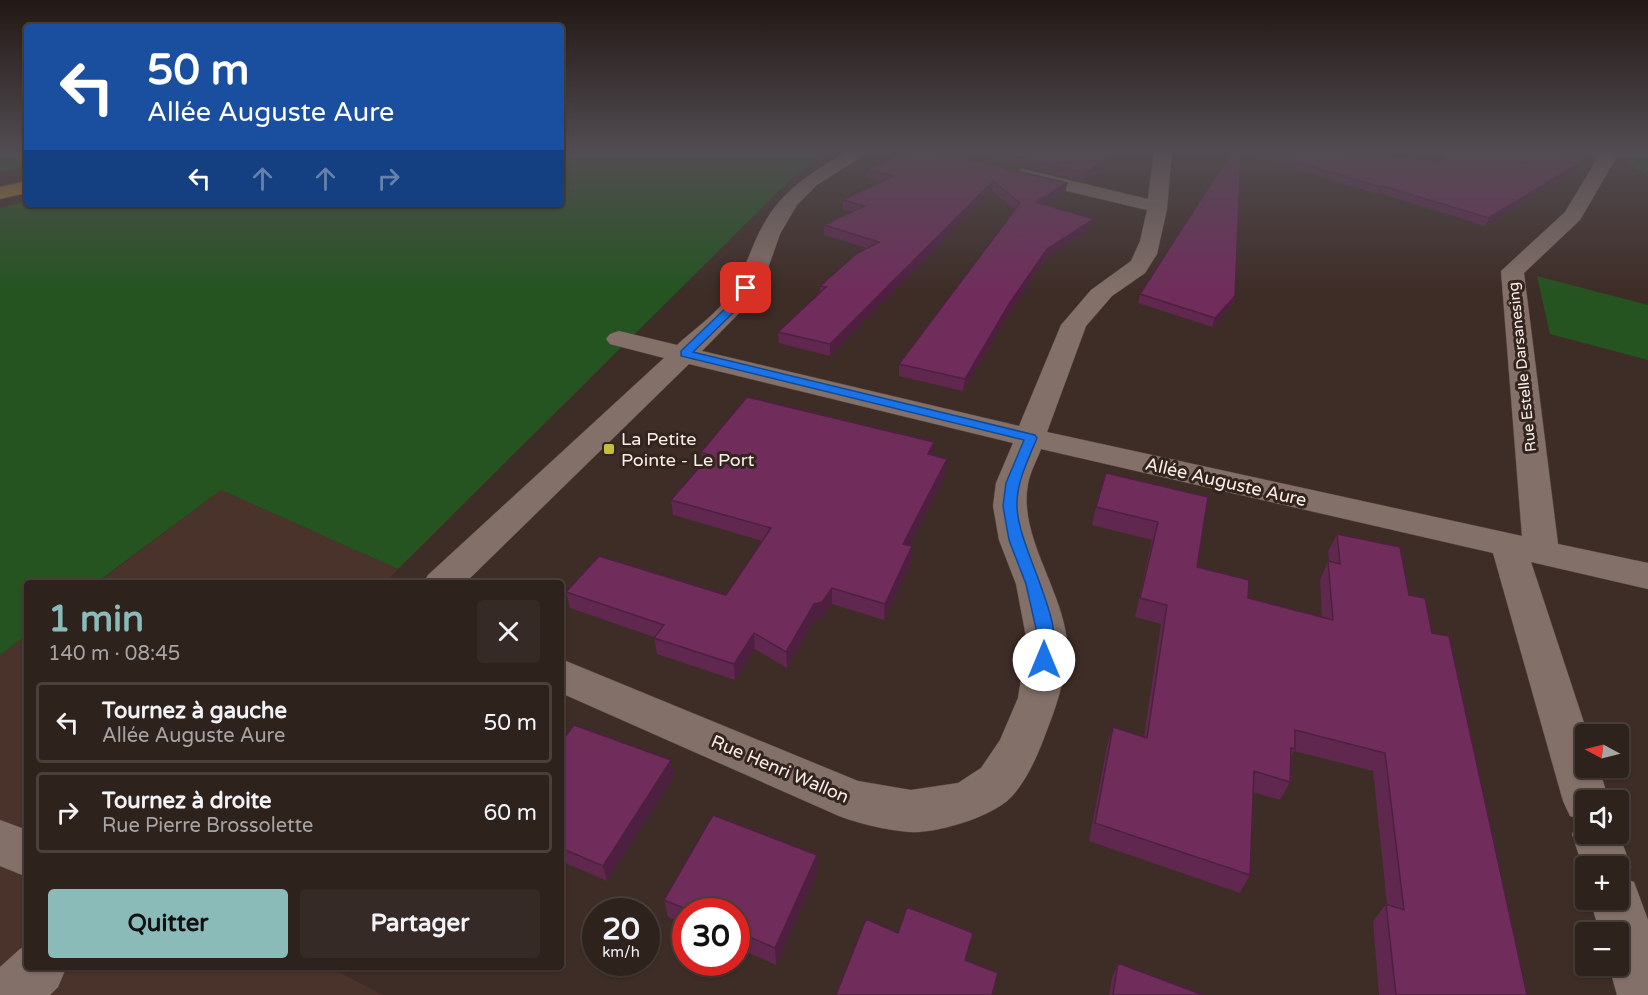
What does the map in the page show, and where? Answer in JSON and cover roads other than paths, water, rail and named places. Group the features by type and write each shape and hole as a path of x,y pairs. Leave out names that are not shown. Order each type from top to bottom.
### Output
{"street":[{"path":"445,580 736,304 756,271 769,234 793,197"},
{"path":"1117,197 1157,207"},
{"name":"Rue Henri Wallon","path":"564,676 855,801 911,811 967,802 997,782 1017,750 1039,698 1047,642 1034,584 1016,540 1010,506 1012,483 1074,325 1087,307 1105,290 1141,264 1147,252 1158,197"},
{"name":"Rue Estelle Darsanesing","path":"1524,549 1512,272 1573,216 1584,197"},
{"name":"Allée Auguste Aure","path":"619,339 1031,438 1648,576"},
{"path":"1524,549 1583,790"},
{"path":"0,842 24,853"},
{"path":"1619,910 1645,995"},
{"path":"11,995 37,970"}],"place":[{"name":"La Petite Pointe - Le Port","path":"609,449"}]}
